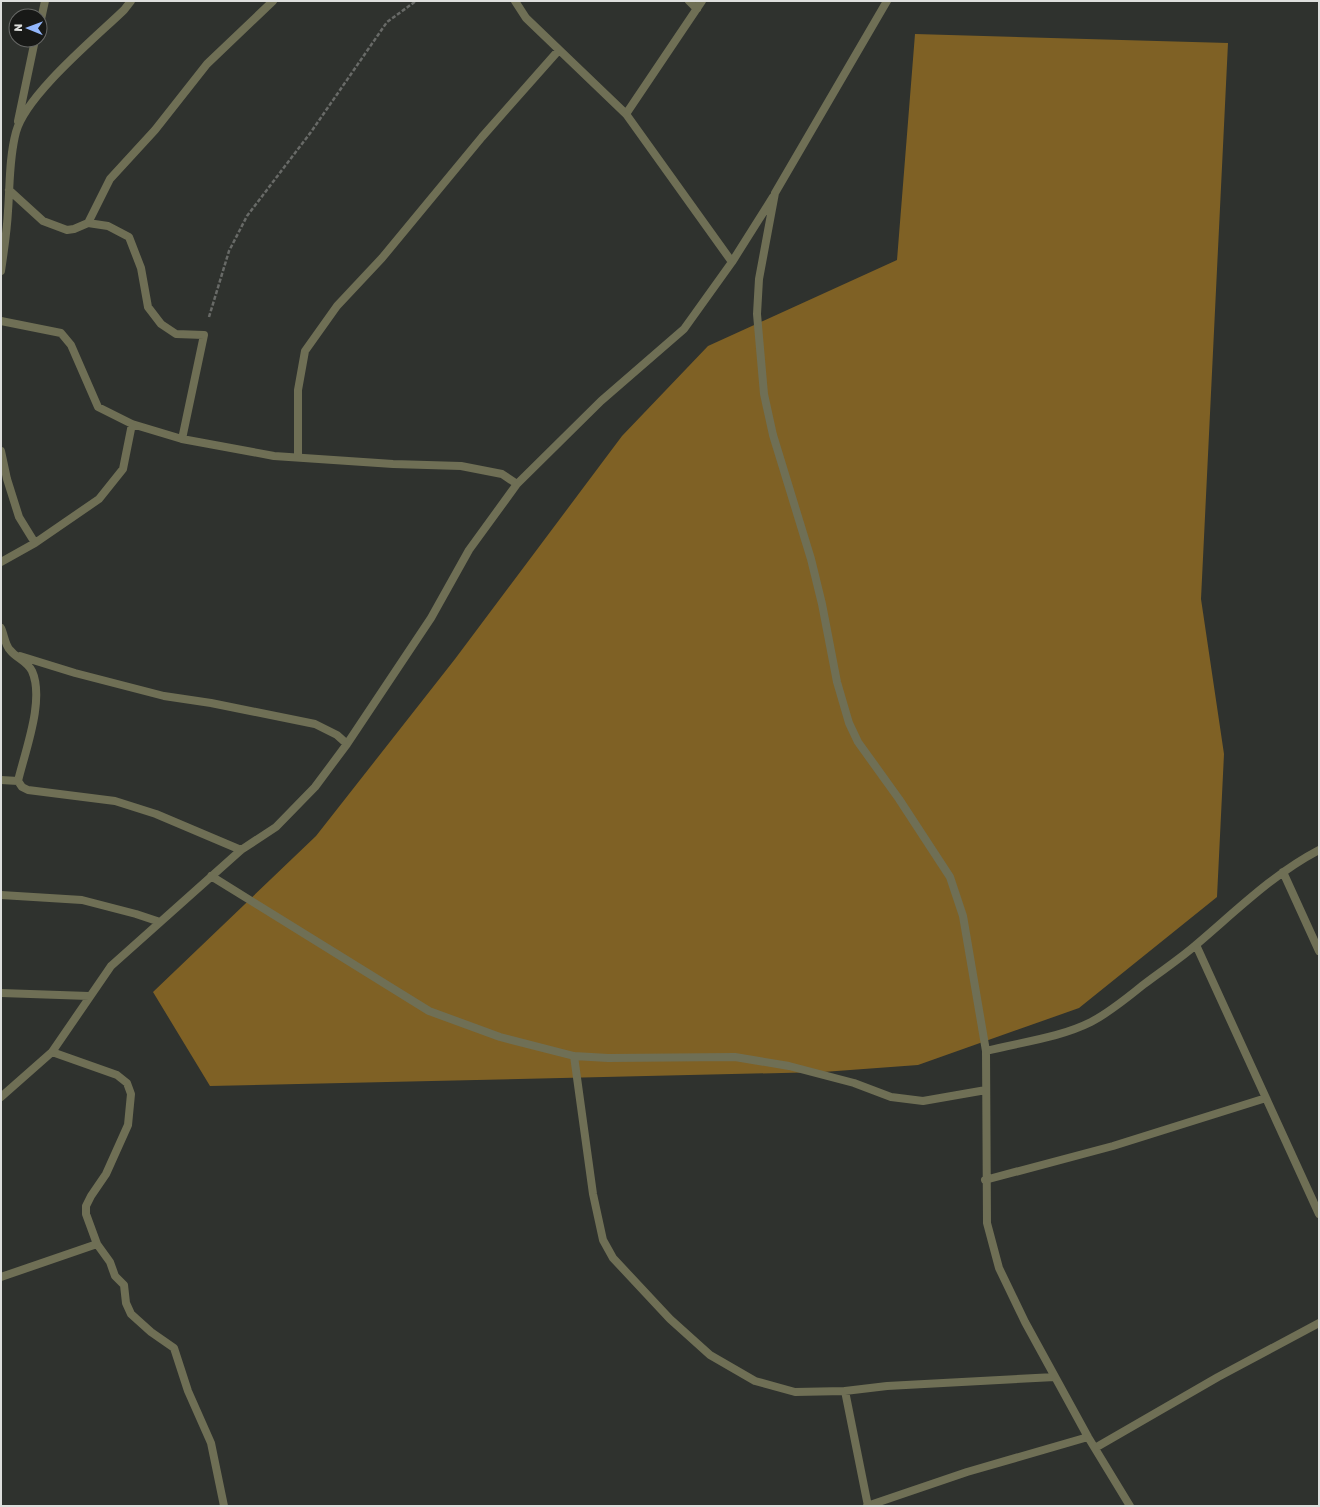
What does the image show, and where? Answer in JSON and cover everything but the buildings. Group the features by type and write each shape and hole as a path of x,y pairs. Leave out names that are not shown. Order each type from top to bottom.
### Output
{"street":[{"path":"16,131 24,115 50,81 124,10 131,1"},
{"path":"88,223 110,179 155,130 207,64 273,1"},
{"path":"516,1 526,18 558,51 626,114 732,262"},
{"path":"689,1 697,9"},
{"path":"626,114 702,1"},
{"path":"1,1097 52,1052 111,966 241,850 276,827 315,786 347,744 431,618 469,550 517,484 601,401 684,330 732,262 775,193 887,1"},
{"path":"1,271 6,238 10,167 33,48"},
{"path":"298,457 298,390 305,351 337,306 382,258 482,137 558,51"},
{"path":"9,190 43,221 67,230 74,229 88,223 108,226 129,237 141,268 148,307 161,324 176,334 204,335 182,439"},
{"path":"775,193 759,279 757,314 764,394 773,435 811,559 822,604 837,682 849,723 858,742 899,799 950,877 963,916 986,1051 985,1180 987,1223 999,1268 1024,1322 1088,1437 1130,1506"},
{"path":"1,321 61,333 71,345 98,407 132,424 182,439 274,456 393,464 461,466 502,474 517,484"},
{"path":"1,562 35,543 99,499 123,468 132,424"},
{"path":"1,451 7,479 19,517 35,543"},
{"path":"1,628 5,650 18,656 75,673 164,696 315,724 337,735 347,744"},
{"path":"18,656 32,670 37,686 37,704 18,781 22,787 28,790 115,802 142,810 241,850"},
{"path":"1,780 18,781"},
{"path":"986,1051 1071,1031 1093,1021 1115,1007 1196,945 1243,903 1283,872 1300,860 1319,850"},
{"path":"1283,872 1319,951"},
{"path":"211,876 429,1011 500,1037 574,1056 608,1058 735,1057 788,1066 854,1083 891,1097 922,1101 986,1090"},
{"path":"1,895 82,900 160,922"},
{"path":"1196,945 1319,1214"},
{"path":"1,993 89,996"},
{"path":"52,1052 117,1075 127,1083 131,1094 128,1125 106,1174 86,1206 86,1214 97,1244 110,1262 115,1276 124,1285 126,1303 131,1314 150,1332 174,1348 188,1391 211,1443 224,1506"},
{"path":"574,1056 593,1194 603,1240 614,1258 670,1319 704,1350 755,1381 795,1392 845,1391 887,1386 1055,1377"},
{"path":"985,1180 1113,1146 1266,1098"},
{"path":"1,1277 97,1244"},
{"path":"1095,1448 1218,1377 1319,1323"},
{"path":"845,1391 868,1506 968,1472 1088,1437"}],"path":[{"path":"204,335 229,251 247,216 310,132 387,22 416,1"}],"shaded area":[{"path":"915,34 1228,43 1201,599 1224,754 1217,897 1079,1008 918,1065 823,1072 210,1086 153,992 316,836 455,659 622,436 708,346 897,260"}]}
